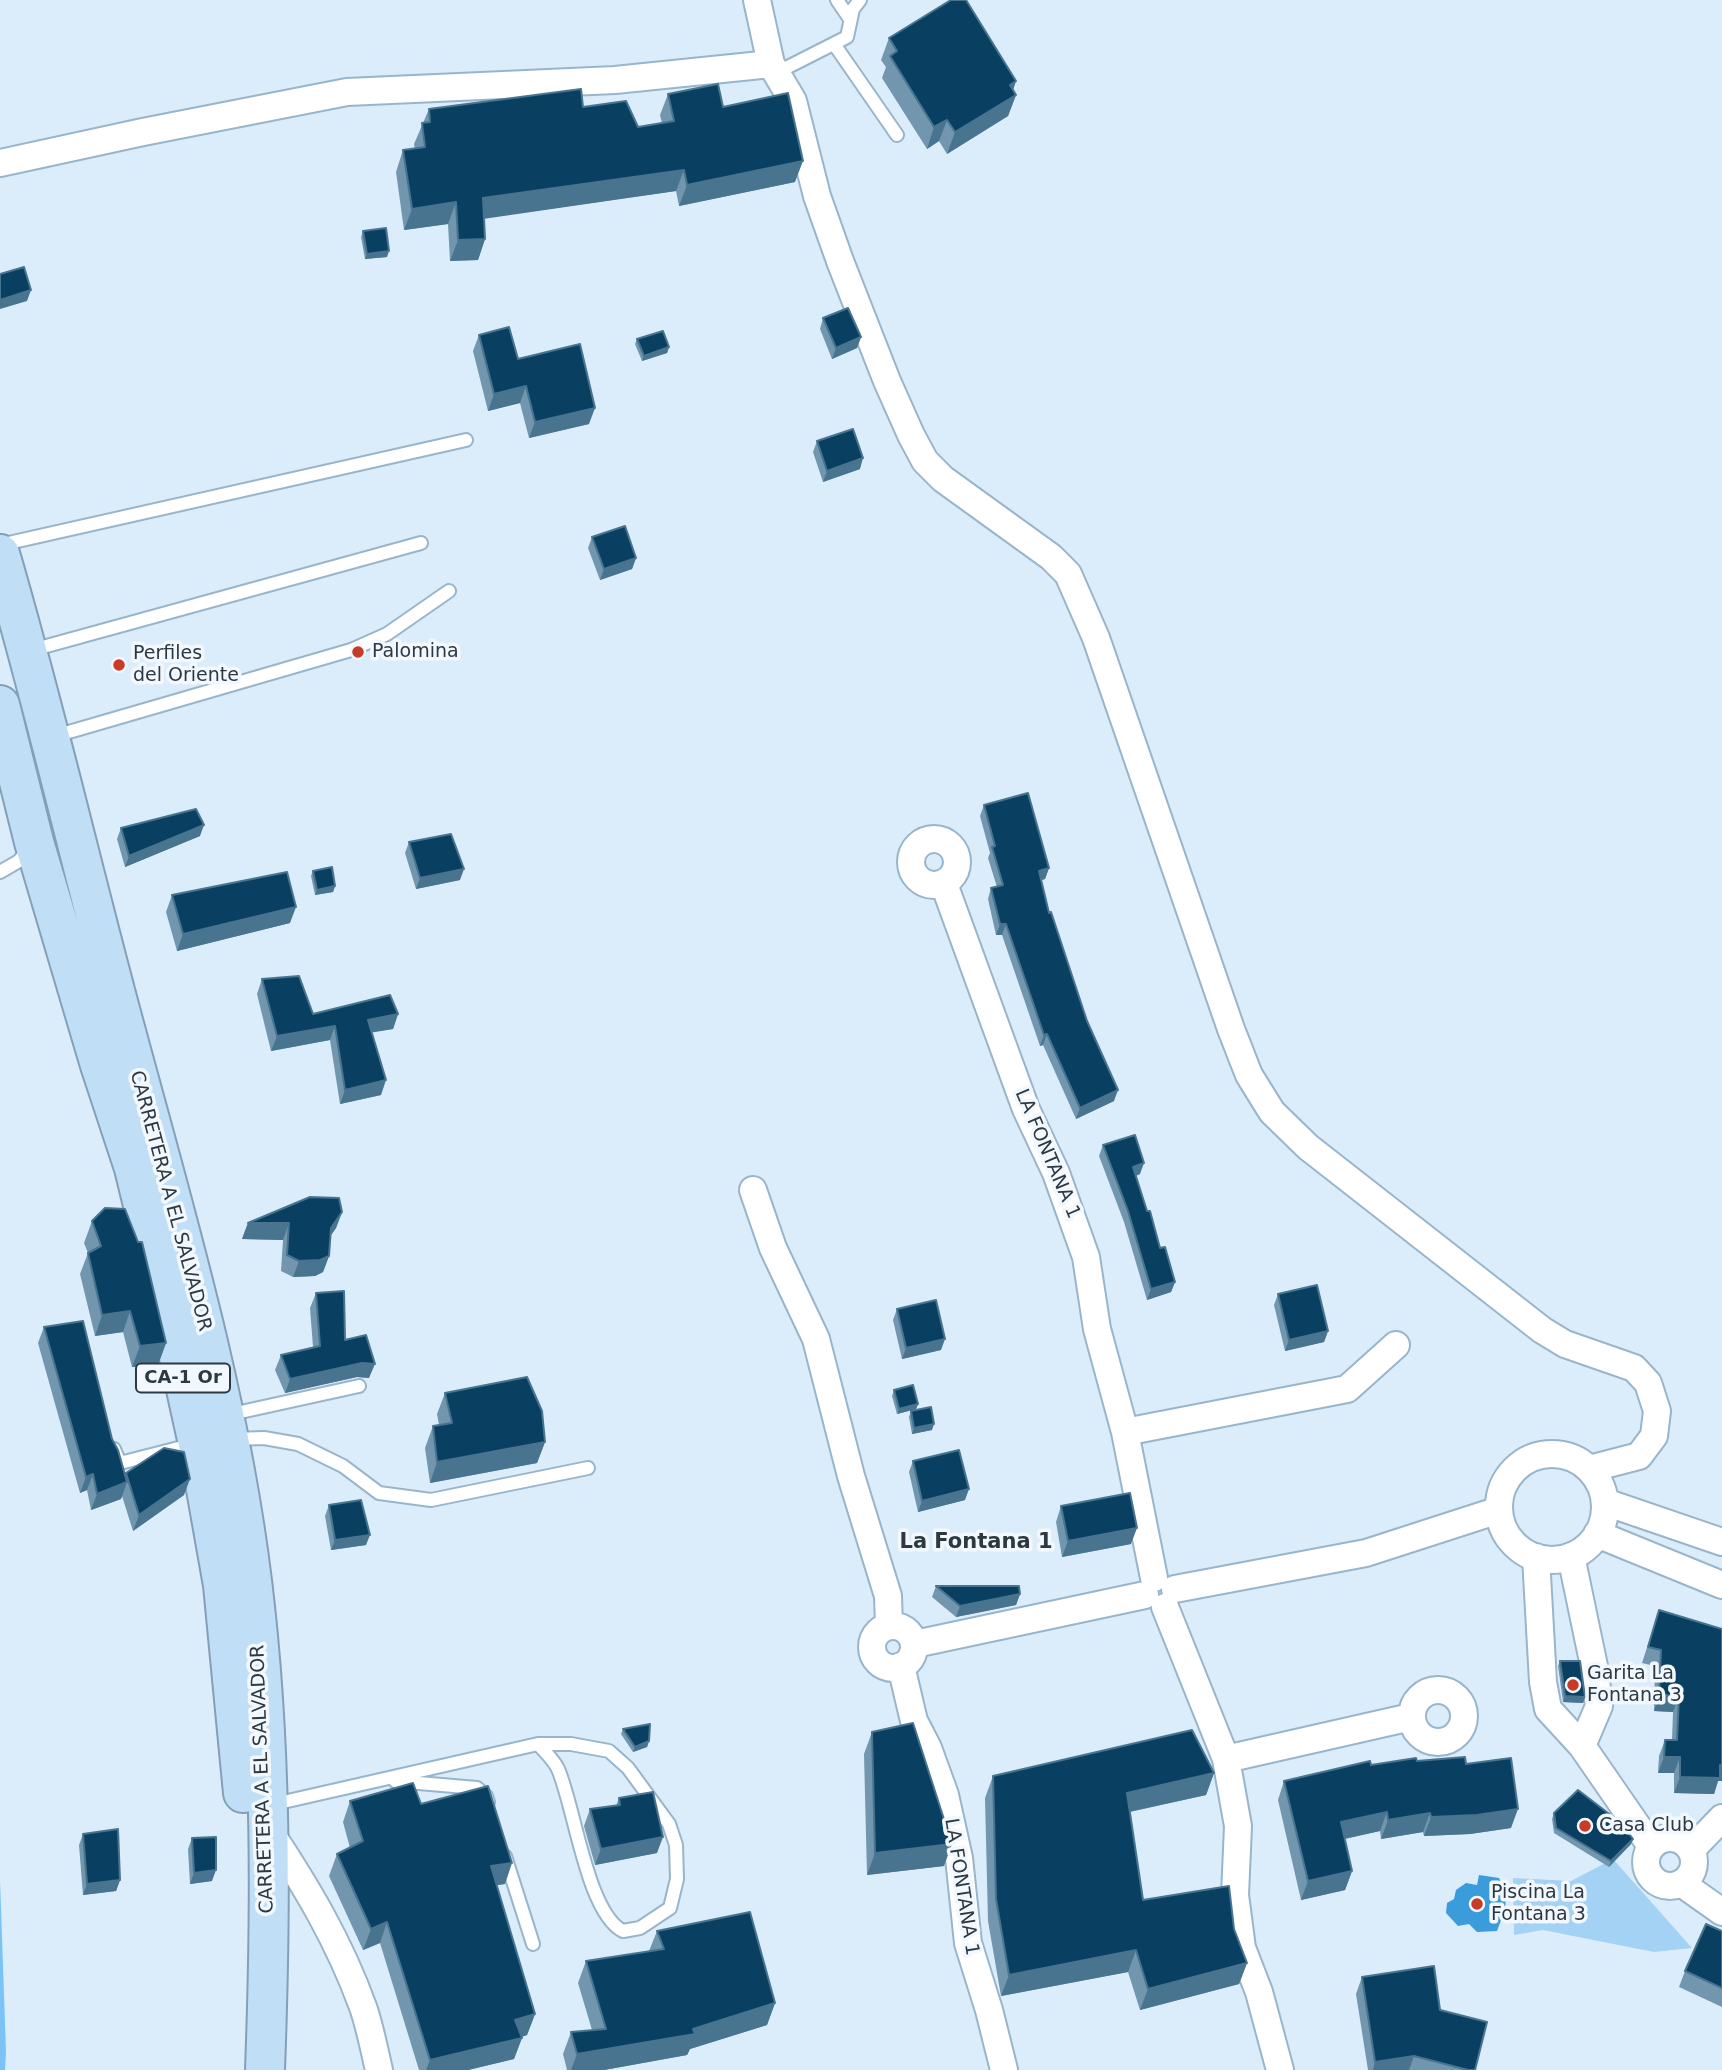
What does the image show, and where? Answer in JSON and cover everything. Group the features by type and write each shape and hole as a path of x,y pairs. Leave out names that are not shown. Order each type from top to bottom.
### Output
{"highway":[{"name":"CARRETERA A EL SALVADOR","path":"0,554 14,663 51,737 104,951 193,1277 217,1433 223,1585 243,1792 245,1885 238,2070"},
{"path":"14,663 6,686 41,799 47,803 66,795"},
{"name":"CARRETERA A EL SALVADOR","path":"0,705 34,842 100,1065 217,1433 252,1578 264,1701 270,1941 265,2070"}],"street":[{"path":"757,0 774,68 793,102 817,197 839,261 887,381 925,461 943,479 1051,557 1068,574 1096,638 1249,1075 1272,1112 1308,1147 1542,1330 1566,1343 1633,1368 1648,1384 1657,1411 1654,1436 1639,1456 1589,1469"},
{"path":"0,163 348,92 615,80 774,68"},
{"name":"LA FONTANA 1","path":"944,884 1026,1108 1056,1172 1086,1257 1097,1329 1125,1432 1160,1592 1226,1759 1238,1826 1235,1895 1242,1948 1259,1992 1280,2070"},
{"path":"753,1190 772,1248 816,1339 851,1476 888,1596 889,1626"},
{"path":"1125,1432 1347,1389 1396,1345"},
{"path":"1545,1454 1576,1460 1589,1469 1603,1492 1605,1502 1604,1517 1590,1543 1572,1556 1554,1559 1536,1557 1518,1548 1511,1541 1500,1517 1500,1494 1507,1479 1517,1467 1545,1454"},
{"path":"1605,1502 1722,1542"},
{"path":"908,1655 912,1638 903,1628 889,1626 877,1633 873,1639 873,1653 881,1665 895,1668 908,1655 1160,1592 1366,1553 1500,1517"},
{"path":"1597,1534 1722,1585"},
{"path":"1572,1556 1595,1671 1599,1706 1582,1746"},
{"path":"1536,1557 1543,1682 1548,1709 1582,1746 1651,1846"},
{"name":"LA FONTANA 1","path":"908,1655 914,1721 928,1748 945,1795 959,1857 968,1943 1004,2070"},
{"path":"1226,1759 1411,1717"},
{"path":"267,1816 310,1891 340,1952 363,2008 380,2070"},
{"path":"1691,1850 1722,1818"},
{"path":"1668,1838 1685,1843 1691,1850 1691,1872 1681,1883 1666,1885 1653,1879 1646,1867 1651,1846 1668,1838"},
{"path":"1681,1883 1722,1912"}],"lane":[{"path":"837,0 850,19"},
{"path":"774,68 847,37 853,9 860,0"},
{"path":"834,44 897,135"},
{"path":"0,545 466,440"},
{"path":"14,663 421,543"},
{"path":"51,737 351,650 387,635 449,591"},
{"path":"0,872 19,860 34,842"},
{"path":"111,1441 119,1461 124,1462 359,1386"},
{"path":"217,1433 298,1444 343,1466 379,1493 431,1500 588,1468"},
{"path":"267,1816 381,1780 538,1744 570,1745 609,1751 628,1768 669,1824 676,1845 677,1879 670,1908 640,1928 632,1930 624,1931 608,1919 596,1896 558,1768 538,1744"},
{"path":"381,1780 477,1788 486,1796 494,1820"},
{"path":"502,1845 533,1944"}],"shaded area":[{"path":"1613,1859 1692,1948 1654,1952 1543,1930 1514,1935 1513,1878 1571,1881"},
{"name":"Piscina La Fontana 3","path":"1479,1875 1499,1878 1505,1893 1506,1904 1497,1931 1477,1932 1469,1924 1458,1926 1446,1913 1447,1903 1454,1899 1456,1890 1466,1883 1477,1885"},
{"path":"0,1879 6,2052 5,2070 0,2070"}],"building":[{"path":"951,0 966,0 1016,81 1010,85 1016,95 955,132 947,120 934,127 890,56 897,51 889,38"},
{"path":"718,84 723,107 788,93 803,161 687,185 684,170 483,198 485,239 458,240 456,202 412,209 403,150 425,147 422,123 430,122 429,109 581,89 583,107 626,101 638,127 674,121 668,94"},
{"path":"386,228 389,251 367,254 363,231"},
{"path":"24,267 31,290 0,300 0,274"},
{"path":"848,308 861,337 836,348 823,318"},
{"path":"509,327 518,359 580,344 595,408 535,422 526,386 494,394 479,335"},
{"path":"663,331 669,347 644,356 637,339"},
{"path":"853,429 863,458 827,471 817,441"},
{"path":"625,526 636,558 604,569 592,537"},
{"path":"1028,793 1049,868 1039,871 1049,913 1051,912 1087,1021 1118,1090 1080,1108 1047,1034 1044,1035 1006,924 1000,924 991,888 1003,885 984,805"},
{"path":"196,809 204,825 129,856 121,828"},
{"path":"451,834 464,869 420,878 409,842"},
{"path":"332,867 335,886 317,890 313,871"},
{"path":"287,872 296,907 183,934 172,895"},
{"path":"299,976 313,1014 390,995 398,1014 368,1020 386,1080 345,1090 335,1026 277,1036 262,979"},
{"path":"1135,1135 1144,1163 1133,1167 1147,1211 1150,1211 1160,1248 1165,1247 1175,1282 1151,1289 1128,1211 1103,1145"},
{"path":"310,1197 339,1198 342,1212 331,1228 329,1256 320,1260 299,1261 287,1255 289,1223 248,1223"},
{"path":"105,1208 125,1209 138,1242 142,1242 166,1343 140,1346 130,1311 102,1315 88,1253 101,1246 92,1221"},
{"path":"1317,1285 1328,1331 1289,1340 1278,1294"},
{"path":"344,1291 345,1340 366,1335 375,1364 362,1363 290,1379 281,1355 320,1346 316,1293"},
{"path":"936,1300 945,1339 906,1348 897,1309"},
{"path":"83,1321 112,1439 127,1482 97,1494 93,1474 86,1477 44,1327"},
{"path":"527,1377 542,1411 545,1442 437,1462 433,1426 452,1423 445,1393"},
{"path":"913,1385 918,1404 899,1409 894,1390"},
{"path":"931,1407 934,1424 914,1428 911,1411"},
{"path":"164,1448 184,1452 190,1479 139,1515 126,1473"},
{"path":"959,1450 969,1489 922,1501 913,1461"},
{"path":"1130,1493 1137,1528 1068,1541 1061,1506"},
{"path":"361,1500 370,1535 335,1540 329,1505"},
{"path":"936,1586 1019,1586 1020,1594 960,1606"},
{"path":"1659,1610 1722,1629 1720,1778 1680,1777 1680,1757 1664,1757 1665,1740 1677,1740 1679,1696 1659,1695 1661,1650 1648,1647"},
{"path":"1560,1661 1580,1661 1585,1697 1565,1696"},
{"path":"913,1723 952,1844 875,1853 872,1732"},
{"path":"650,1724 649,1741 635,1747 623,1729"},
{"path":"1192,1730 1214,1773 1127,1793 1143,1900 1229,1886 1234,1929 1247,1963 1148,1989 1136,1950 1009,1975 996,1899 993,1776"},
{"path":"1465,1757 1466,1764 1511,1758 1518,1809 1477,1815 1431,1817 1430,1813 1388,1820 1387,1812 1341,1822 1352,1871 1308,1881 1284,1781 1370,1761 1371,1765 1416,1758 1417,1761"},
{"path":"413,1783 421,1804 488,1786 512,1863 491,1866 535,2014 515,2020 522,2038 430,2060 387,1922 371,1929 337,1854 363,1841 350,1801"},
{"name":"Casa Club","path":"1578,1790 1621,1823 1633,1839 1611,1861 1556,1828 1554,1813"},
{"path":"653,1792 663,1837 601,1849 590,1809 620,1805 619,1798"},
{"path":"118,1829 120,1880 87,1884 83,1834"},
{"path":"216,1837 216,1870 194,1873 192,1838"},
{"path":"750,1912 775,2003 693,2029 695,2034 577,2054 571,2032 606,2029 586,1961 664,1949 657,1931"},
{"path":"1706,1924 1722,1931 1722,1988 1685,1971"},
{"path":"1434,1966 1440,2010 1487,2022 1475,2070 1414,2056 1375,2062 1362,1977"}],"place":[{"name":"Palomina","path":"358,652"},
{"name":"Perfiles del Oriente","path":"119,665"},
{"name":"Garita La Fontana 3","path":"1573,1685"},
{"name":"Casa Club","path":"1585,1826"},
{"name":"Piscina La Fontana 3","path":"1477,1904"}],"district":[{"name":"La Fontana 1","path":"976,1543"}]}
